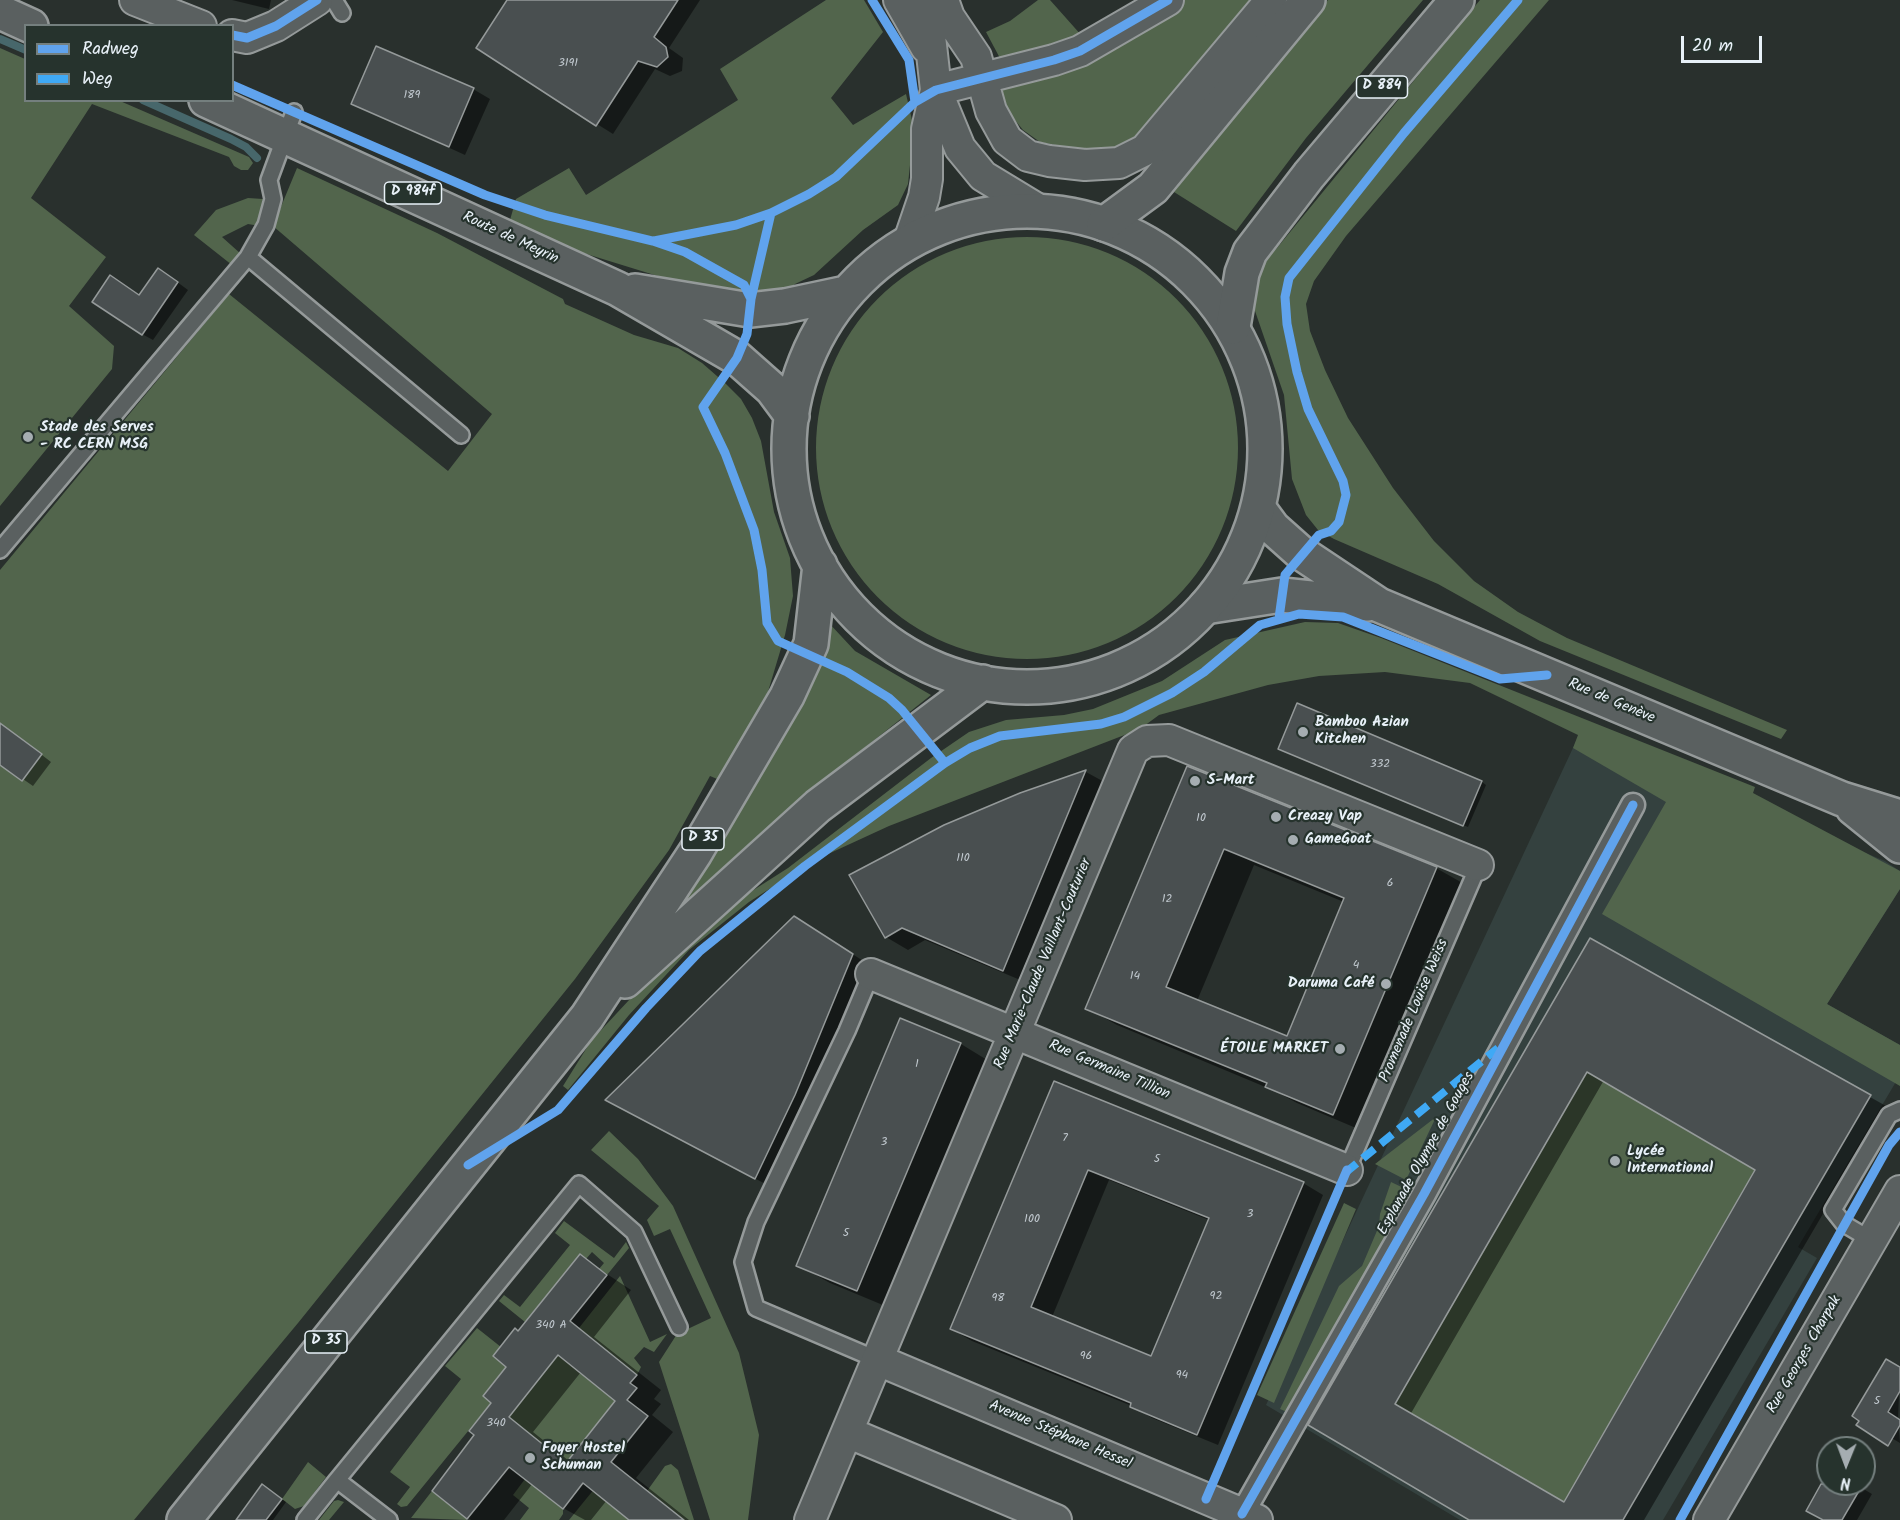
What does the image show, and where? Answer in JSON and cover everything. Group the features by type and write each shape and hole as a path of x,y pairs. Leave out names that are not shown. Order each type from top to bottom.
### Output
{"main road":[{"path":"1104,224 1153,188 1308,0"},
{"name":"D 884","path":"1233,327 1242,273 1250,252 1302,183 1457,0"},
{"path":"0,12 27,24"},
{"name":"Route de Meyrin","path":"213,102 289,124 618,289 737,358 772,389 792,416"},
{"path":"1044,213 1104,224 1134,237 1181,267 1218,306 1233,327 1252,370 1262,412 1265,446 1259,509 1238,562 1223,587 1205,607 1158,647 1088,678 1042,686 983,682 931,666 885,641 849,607 820,565 807,538 794,491 790,459 796,390 809,354 846,292 883,259 908,244 957,223 981,217 1044,213"},
{"name":"Route de Meyrin","path":"618,289 750,310 784,306 846,292"},
{"name":"Rue de Genève","path":"1259,509 1273,528 1300,553 1379,605 1842,799 1900,818"},
{"name":"D 35","path":"184,1520 587,1017 695,853 787,696 811,644 820,565"},
{"name":"Rue de Genève","path":"1205,607 1282,595 1379,605"},
{"name":"D 35","path":"587,1017 818,806 983,682"},
{"name":"Rue de Genève","path":"1842,799 1900,846"}],"street":[{"path":"135,0 196,24"},
{"path":"899,0 933,57"},
{"path":"926,0 936,90 953,134 975,168 1044,213"},
{"path":"943,0 950,17 976,57 991,111 1007,140 1028,156 1084,165 1119,163 1145,150 1271,0"},
{"path":"936,90 1080,51 1168,0"},
{"path":"240,36 330,7"},
{"path":"908,244 924,197 927,179 927,129 936,90"},
{"name":"Rue Marie-Claude Vaillant-Couturier","path":"810,1520 1133,750 1147,741 1169,740 1481,859"},
{"name":"Esplanade Olympe de Gouges","path":"1246,1518 1424,1194 1633,805"},
{"name":"Rue Germaine Tillion","path":"871,974 1347,1170"},
{"name":"Rue Georges Charpak","path":"1709,1520 1900,1191"},
{"name":"Avenue Stéphane Hessel","path":"878,1360 1246,1518"},
{"path":"848,1432 1056,1520"}],"lane":[{"path":"330,7 334,0"},
{"path":"0,550 248,257 266,225 273,200 269,180 289,124"},
{"path":"248,257 461,435"},
{"name":"Promenade Louise Weiss","path":"1347,1170 1481,859"},
{"path":"871,974 847,1031 756,1222 743,1262 756,1308 824,1339 878,1360"},
{"path":"1871,1240 1844,1224 1833,1210 1889,1114 1900,1110"},
{"path":"305,1520 579,1184 634,1232 679,1327"},
{"path":"337,1480 389,1520"}],"shaded area":[{"name":"Lycée International","path":"1579,735 1885,861 1900,871 1900,889 1827,1004 1900,1045 1900,1075 1798,1247 1817,1258 1663,1520 1460,1520 1266,1405"}],"green space":[{"path":"826,0 864,0 883,32 831,98 853,125 906,94 912,120 912,146 908,184 898,205 863,230 814,275 795,284 777,297 716,294 580,252 510,220 516,199 569,168 586,195 738,100 720,69"},
{"path":"1038,0 1050,0 1082,36 1002,62 986,32 1010,21"},
{"path":"1183,0 1251,0 1149,128 1129,142 1111,149 1075,149 1040,142 1023,130 1006,109 1001,83 1164,13"},
{"path":"1328,0 1423,0 1306,138 1236,231 1174,192 1248,92"},
{"path":"1480,0 1549,0 1346,236 1314,281 1306,304 1310,331 1325,370 1348,418 1393,488 1434,541 1474,581 1518,612 1567,638 1787,730 1781,739 1540,641 1438,584 1334,539 1318,530 1306,515 1292,479 1284,395 1252,297 1258,268 1277,248"},
{"path":"0,48 24,59 24,102 122,102 249,157 253,163 248,170 241,170 234,166 229,157 92,104 31,198 106,257 69,306 114,346 112,369 0,506"},
{"path":"297,168 437,233 563,299 565,304 634,335 678,348 702,363 725,383 741,399 761,441 774,512 790,558 793,596 785,635 767,695 722,781 710,776 669,850 575,979 298,1323 134,1520 0,1520 0,570 229,294 448,471 492,414 273,226"},
{"path":"248,198 263,199 260,226 248,224 222,237 241,254 232,265 194,235 216,210"},
{"path":"1027,237 1068,241 1108,253 1144,273 1176,299 1202,331 1222,367 1234,407 1238,448 1234,489 1222,529 1202,565 1176,597 1144,623 1108,643 1068,655 1027,659 986,655 946,643 910,623 878,597 852,565 832,529 820,489 816,448 820,407 832,367 852,331 878,299 910,273 946,253 986,241"},
{"path":"828,622 855,651 931,695 790,807 655,937"},
{"path":"1305,622 1338,623 1381,638 1755,787 1753,793 1900,871 1900,889 1827,1004 1900,1045 1900,1086 1602,914 1666,802 1573,748 1578,735 1470,683 1385,672 1319,676 1268,685 1159,715 1140,729 889,826 813,861 749,902 689,950 629,1015 568,1090 563,1086 591,1041 668,958 752,891 788,868 931,758 969,732 1006,720 1064,715 1093,709 1162,681 1225,640"},
{"path":"1587,1072 1755,1170 1564,1502 1395,1404"},
{"path":"1436,1117 1406,1180 1375,1164"},
{"path":"609,1131 638,1159 673,1206 739,1353 759,1435 748,1520 710,1520 659,1362 677,1334 711,1318 670,1229 654,1236 647,1220 659,1206 591,1150"},
{"path":"1391,1182 1412,1192 1287,1412 1280,1409 1339,1286 1362,1266 1379,1226 1380,1214"},
{"path":"1344,1203 1356,1209 1274,1403 1257,1395"},
{"path":"564,1221 614,1258 626,1242 629,1248 607,1275 599,1269 604,1263 592,1252 586,1259 580,1254 525,1322 499,1301 504,1295 520,1307 570,1245 555,1233"},
{"path":"620,1276 650,1342 667,1334 654,1352 644,1347 634,1358 641,1367 637,1375 579,1328"},
{"path":"477,1328 501,1347 493,1356 506,1367 483,1396 491,1403 407,1506 401,1507 397,1504 410,1487 390,1472 461,1379 445,1366"},
{"path":"558,1355 615,1401 565,1464 509,1417"},
{"path":"308,1462 326,1477 304,1506 295,1509 282,1499"},
{"path":"671,1464 678,1470 694,1520 674,1520 647,1491 665,1466"},
{"path":"525,1479 563,1509 559,1520 520,1520 529,1508 513,1495"},
{"path":"595,1488 600,1497 629,1520 569,1520"},
{"path":"432,1491 467,1519 467,1520 411,1518"},
{"path":"334,1501 344,1502 329,1520 319,1520"}],"building":[{"path":"507,0 678,0 654,37 666,47 668,57 657,67 638,61 596,126 476,48"},
{"path":"376,46 474,88 449,147 351,104"},
{"path":"158,268 178,282 142,335 92,302 110,275 139,295"},
{"path":"1297,703 1482,781 1463,826 1278,749"},
{"path":"0,723 42,754 22,781 0,765"},
{"path":"1187,766 1437,867 1333,1115 1265,1087 1267,1083 1085,1009","holes":["1224,849 1344,898 1287,1036 1166,987"]},
{"path":"1086,770 1003,971 902,928 885,938 849,875 944,825 1020,793"},
{"path":"794,916 853,954 795,1095 755,1179 605,1100"},
{"path":"1590,938 1871,1095 1623,1520 1469,1520 1308,1425","holes":["1587,1072 1755,1170 1564,1502 1395,1404"]},
{"path":"900,1018 961,1043 857,1291 796,1266"},
{"path":"1054,1081 1304,1182 1197,1435 1130,1407 1131,1403 950,1329","holes":["1088,1170 1209,1218 1151,1356 1031,1307"]},
{"path":"580,1254 607,1275 570,1321 637,1375 630,1383 637,1388 627,1400 648,1416 611,1462 684,1520 629,1520 583,1483 563,1509 509,1467 467,1519 432,1491 474,1435 469,1431 491,1403 483,1396 506,1367 493,1356 515,1328 518,1331","holes":["558,1355 615,1401 566,1463 509,1417"]},
{"path":"1886,1359 1900,1367 1900,1391 1888,1412 1900,1420 1900,1425 1888,1446 1856,1425 1859,1421 1852,1416"},
{"path":"262,1484 282,1499 266,1520 236,1520"},
{"path":"1816,1493 1816,1496 1856,1496 1842,1520 1823,1520 1806,1511"}],"waterway":[{"path":"0,39 24,49"},
{"path":"148,102 231,139 246,147 257,158"}],"marked path":[{"path":"1345,1173 1498,1048"}],"cycle path":[{"path":"234,35 247,38 276,26 317,0"},
{"path":"872,0 909,60 915,102"},
{"path":"654,241 736,225 771,213 836,177 915,102 936,90 1054,60 1080,51 1168,0"},
{"path":"1279,618 1285,575 1319,535 1331,531 1339,522 1346,495 1343,481 1308,409 1297,372 1287,324 1285,297 1289,278 1404,133 1518,0"},
{"path":"234,86 485,195 545,215 653,241 685,252 744,285 751,299 747,334 737,358 703,407 725,453 754,530 762,570 767,623 778,641 847,672 889,698 902,710 945,763"},
{"path":"751,299 771,213"},
{"path":"468,1165 558,1110 646,1008 700,951 805,866 945,763 970,748 1000,736 1101,724 1124,717 1172,693 1204,672 1260,625 1299,614 1343,617 1500,679 1547,675"},
{"path":"1242,1514 1424,1194 1633,805"},
{"path":"1680,1520 1889,1145 1900,1132"},
{"path":"1206,1499 1347,1170"}],"place":[{"name":"Stade des Serves - RC CERN MSG","path":"28,437"},
{"name":"Bamboo Azian Kitchen","path":"1303,732"},
{"name":"S-Mart","path":"1195,781"},
{"name":"Creazy Vap","path":"1276,817"},
{"name":"GameGoat","path":"1293,840"},
{"name":"Daruma Café","path":"1386,984"},
{"name":"ÉTOILE MARKET","path":"1340,1049"},
{"name":"Lycée International","path":"1615,1161"},
{"name":"Foyer Hostel Schuman","path":"530,1458"}]}
